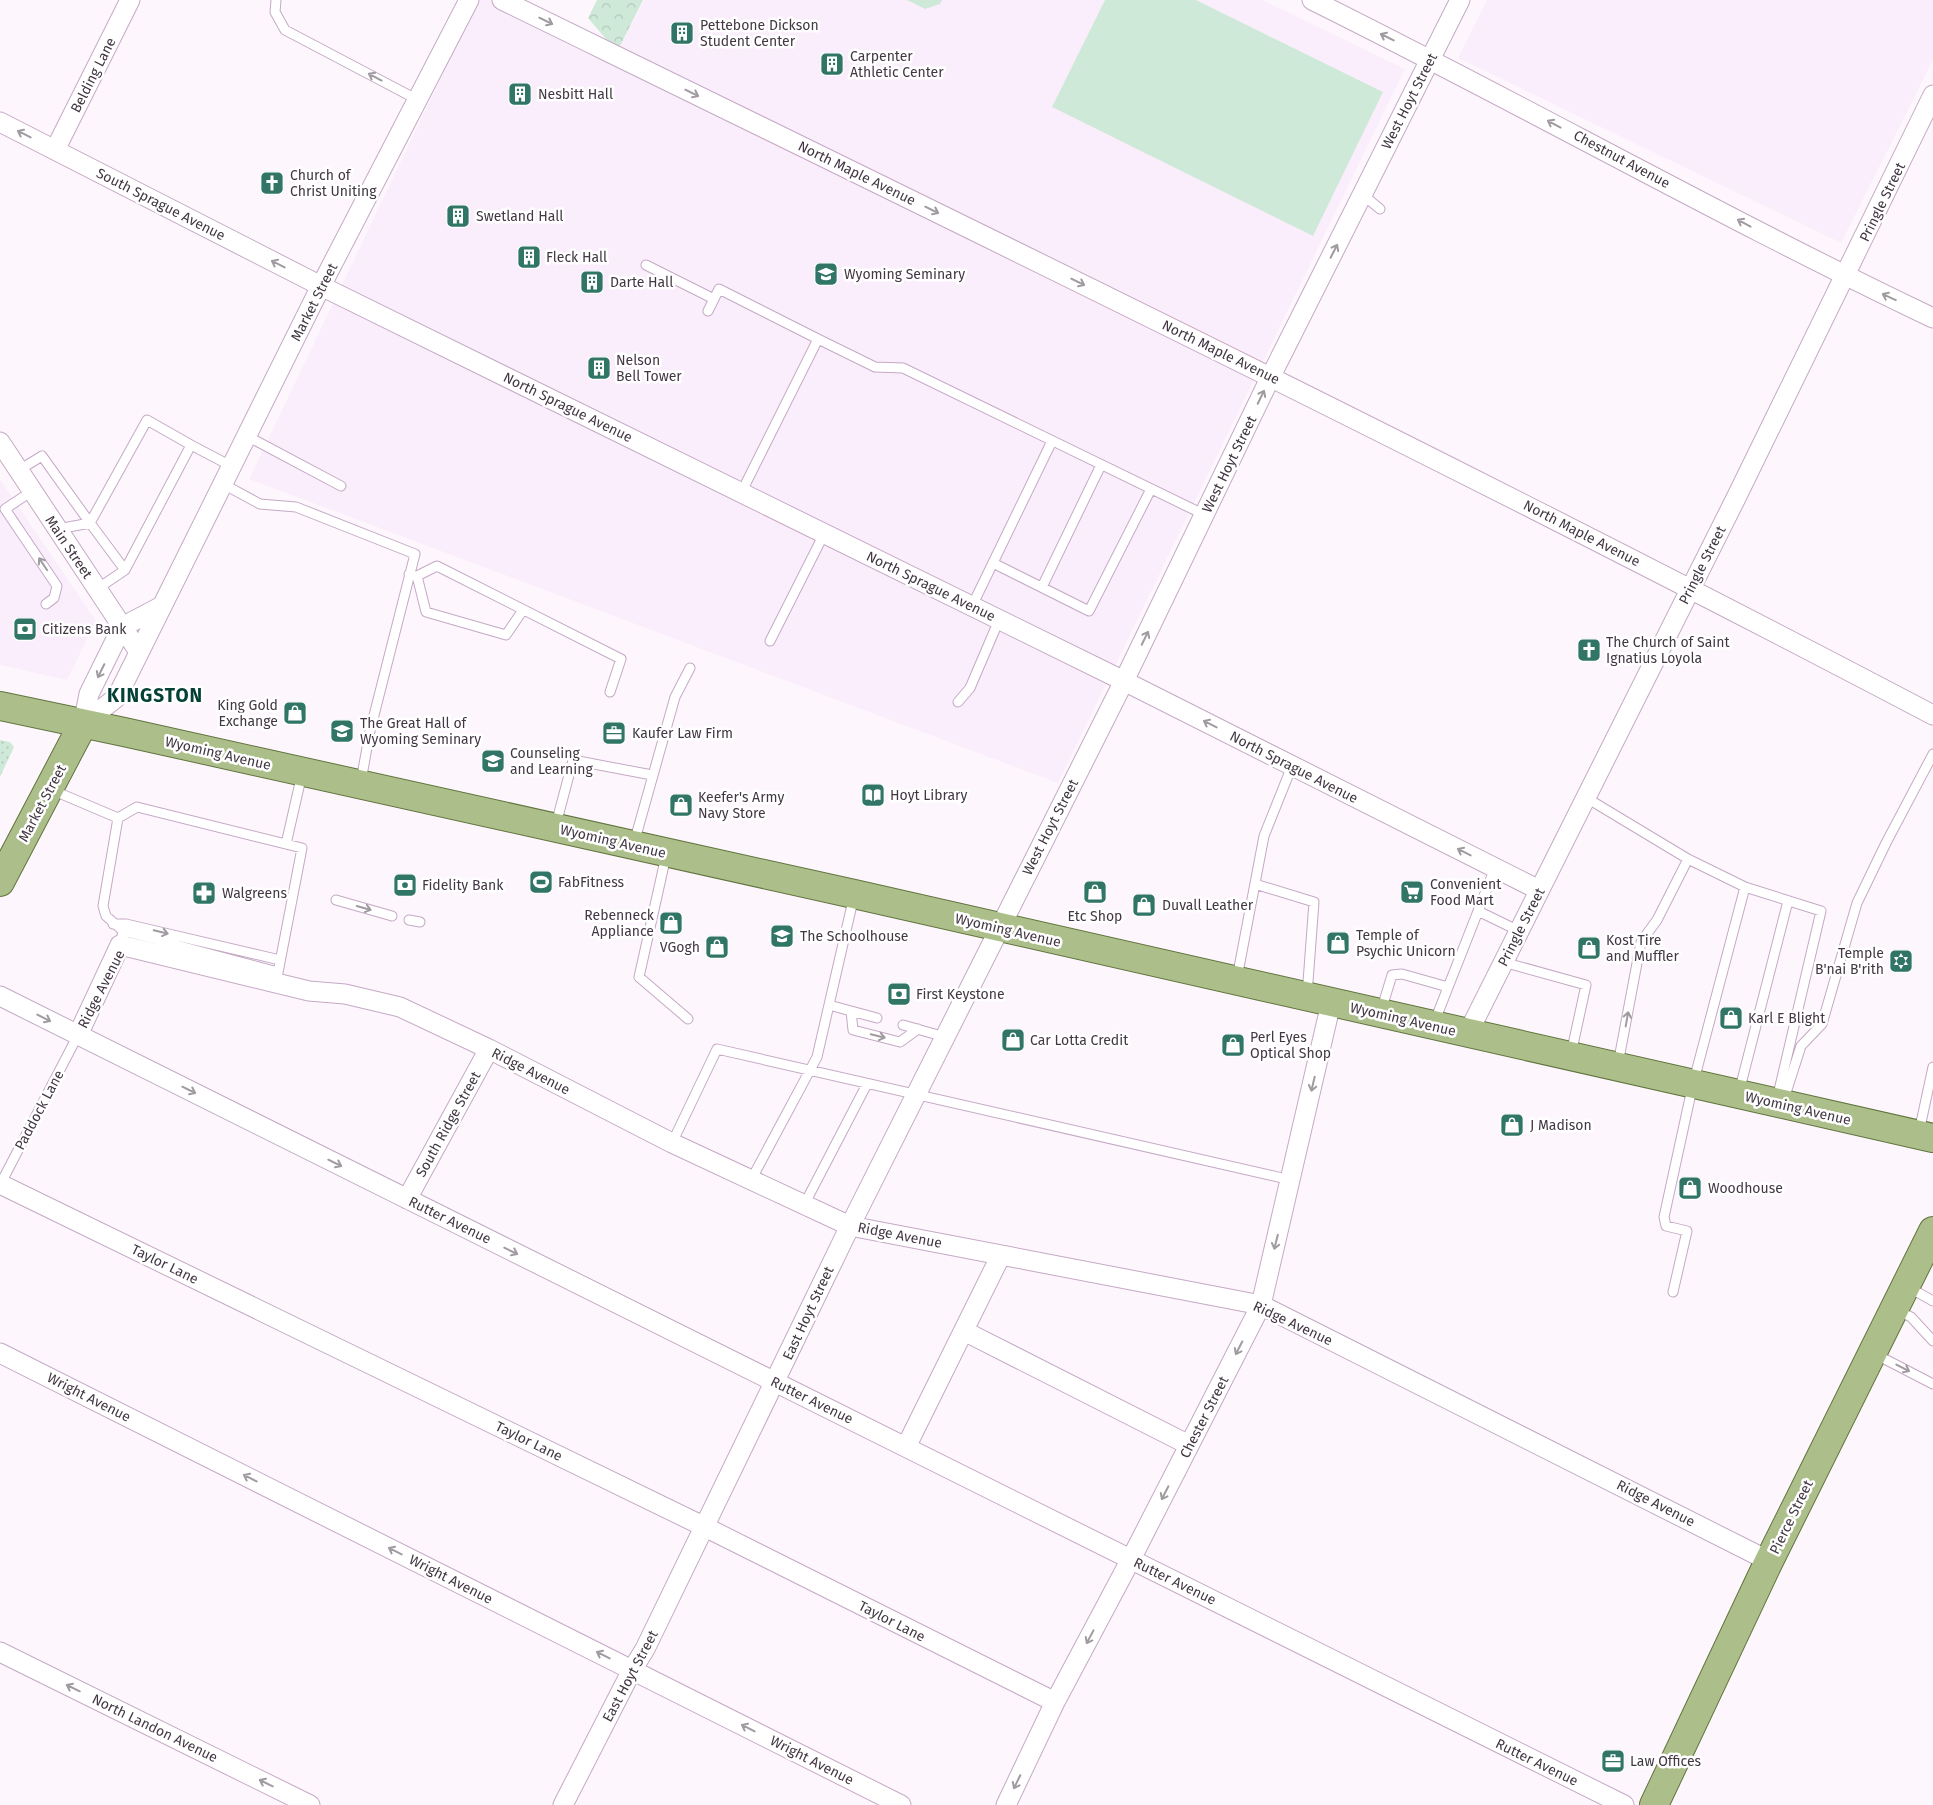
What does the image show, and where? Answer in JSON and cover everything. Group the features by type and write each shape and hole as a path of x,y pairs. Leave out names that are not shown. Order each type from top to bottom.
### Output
{"main road":[{"name":"Wyoming Avenue","path":"0,706 854,894 1926,1136"},
{"name":"Market Street","path":"0,882 83,724"},
{"name":"Pierce Street","path":"1654,1805 1769,1561 1933,1231"}],"street":[{"name":"Belding Lane","path":"55,150 130,0"},
{"name":"Market Street","path":"83,724 117,697 321,286 469,0"},
{"name":"North Maple Avenue","path":"502,0 1271,376 1690,587 1933,715"},
{"name":"Chestnut Avenue","path":"1312,0 1430,59 1846,276 1933,318"},
{"name":"West Hoyt Street","path":"1000,928 1124,682 1271,376 1460,0"},
{"name":"Pringle Street","path":"1468,1033 1846,276 1933,95"},
{"name":"South Sprague Avenue","path":"0,122 321,286"},
{"name":"North Sprague Avenue","path":"321,286 972,606 1539,890"},
{"name":"Main Street","path":"0,442 139,652"},
{"path":"122,627 162,606"},
{"name":"Market Street","path":"83,724 89,694 122,627"},
{"name":"East Hoyt Street","path":"563,1805 632,1670 645,1649 850,1226 1000,928"},
{"name":"Ridge Avenue","path":"78,1035 122,938 400,1007 489,1049 672,1143 850,1226 1261,1305 1769,1561"},
{"name":"Rutter Avenue","path":"0,996 1624,1805"},
{"name":"Chester Street","path":"1006,1805 1055,1702 1131,1559 1261,1305 1291,1180 1319,1000"},
{"name":"South Ridge Street","path":"407,1199 489,1049"},
{"name":"Taylor Lane","path":"0,1185 705,1527 1055,1702"},
{"path":"906,1447 1001,1255"},
{"path":"964,1331 1189,1445"},
{"name":"Wright Avenue","path":"0,1353 901,1805"},
{"name":"North Landon Avenue","path":"0,1652 310,1805"}],"lane":[{"path":"276,0 276,12 285,30 418,100"},
{"path":"1362,194 1380,208"},
{"path":"646,265 714,299"},
{"path":"708,311 719,290 875,367 904,368 1205,515"},
{"path":"741,493 818,339"},
{"path":"58,530 90,523 147,420 231,466"},
{"path":"247,436 341,486"},
{"path":"972,606 1052,441"},
{"path":"97,589 125,570 191,445"},
{"path":"19,470 42,456 125,570"},
{"path":"1042,587 1101,465"},
{"path":"223,484 260,504 296,507 415,554 413,575 370,731 360,784"},
{"path":"993,563 1090,611 1151,490"},
{"path":"32,491 5,509 56,586 54,598 46,604"},
{"path":"770,641 824,534"},
{"path":"413,575 437,566 621,659 610,692"},
{"path":"413,575 426,612 506,636 523,610"},
{"path":"958,702 970,688 999,620"},
{"path":"633,845 674,697 690,668"},
{"path":"1780,1103 1801,1046 1822,1024 1857,903 1933,754"},
{"path":"555,828 573,760 652,775"},
{"path":"1236,981 1264,836 1292,766"},
{"path":"286,844 303,772"},
{"path":"49,788 118,818"},
{"path":"1586,797 1688,859 1745,887 1821,911 1780,1103"},
{"path":"118,818 137,807 302,848 277,978"},
{"path":"118,818 103,906 106,916 122,938"},
{"path":"666,853 639,977 688,1019"},
{"path":"1618,1067 1641,942 1657,920 1688,859"},
{"path":"1433,1025 1495,868"},
{"path":"1255,884 1314,902 1319,1000"},
{"path":"1673,1292 1686,1231 1666,1226 1664,1217 1693,1084 1745,887"},
{"path":"751,1180 808,1070 817,1057 854,894"},
{"path":"336,900 392,916"},
{"path":"1738,1094 1788,901"},
{"path":"1478,911 1518,931"},
{"path":"409,920 420,922"},
{"path":"113,924 126,924 280,960"},
{"path":"1503,962 1586,985 1570,1056"},
{"path":"1380,1014 1392,975 1402,974 1448,987"},
{"path":"829,1005 876,1018"},
{"path":"851,1011 853,1030 900,1042 918,1029"},
{"path":"903,1025 945,1037"},
{"name":"Paddock Lane","path":"0,1185 78,1035"},
{"path":"672,1143 717,1049 1291,1180"},
{"path":"1926,1136 1933,1067"},
{"path":"804,1205 867,1084"},
{"path":"1900,1297 1933,1301"},
{"path":"1900,1297 1911,1317 1933,1341"},
{"path":"1872,1353 1933,1384"}],"shaded area":[{"name":"Wyoming Seminary","path":"478,0 520,0 617,52 644,0 1263,0 1405,69 1058,783 249,479"},
{"path":"1487,0 1933,0 1933,60 1841,243 1458,58"},
{"path":"0,479 96,621 67,680 0,665"}],"green space":[{"path":"597,0 643,0 617,52 588,18"},
{"path":"907,0 942,0 940,4 925,9"},
{"path":"1105,0 1196,0 1383,92 1313,236 1052,107"},
{"path":"0,740 10,742 14,747 0,777"}],"place":[{"name":"Pettebone Dickson Student Center","path":"682,33"},
{"name":"Carpenter Athletic Center","path":"832,64"},
{"name":"Nesbitt Hall","path":"520,94"},
{"name":"Church of Christ Uniting","path":"272,183"},
{"name":"Swetland Hall","path":"458,216"},
{"name":"Fleck Hall","path":"529,257"},
{"name":"Wyoming Seminary","path":"826,274"},
{"name":"Darte Hall","path":"592,282"},
{"name":"Nelson Bell Tower","path":"599,368"},
{"name":"Citizens Bank","path":"25,629"},
{"name":"The Church of Saint Ignatius Loyola","path":"1589,650"},
{"name":"King Gold Exchange","path":"295,713"},
{"name":"The Great Hall of Wyoming Seminary","path":"342,731"},
{"name":"Kaufer Law Firm","path":"614,733"},
{"name":"Counseling and Learning","path":"493,761"},
{"name":"Hoyt Library","path":"873,795"},
{"name":"Keefer's Army Navy Store","path":"681,805"},
{"name":"FabFitness","path":"541,882"},
{"name":"Fidelity Bank","path":"405,885"},
{"name":"Etc Shop","path":"1095,892"},
{"name":"Convenient Food Mart","path":"1412,892"},
{"name":"Walgreens","path":"204,893"},
{"name":"Duvall Leather","path":"1144,905"},
{"name":"Rebenneck Appliance","path":"671,923"},
{"name":"The Schoolhouse","path":"782,936"},
{"name":"Temple of Psychic Unicorn","path":"1338,943"},
{"name":"VGogh","path":"717,947"},
{"name":"Kost Tire and Muffler","path":"1589,948"},
{"name":"Temple B'nai B'rith","path":"1901,961"},
{"name":"First Keystone","path":"899,994"},
{"name":"Karl E Blight","path":"1731,1018"},
{"name":"Car Lotta Credit","path":"1013,1040"},
{"name":"Perl Eyes Optical Shop","path":"1233,1045"},
{"name":"J Madison","path":"1512,1125"},
{"name":"Woodhouse","path":"1690,1188"},
{"name":"Law Offices","path":"1613,1761"}],"district":[{"name":"KINGSTON","path":"155,695"}]}
